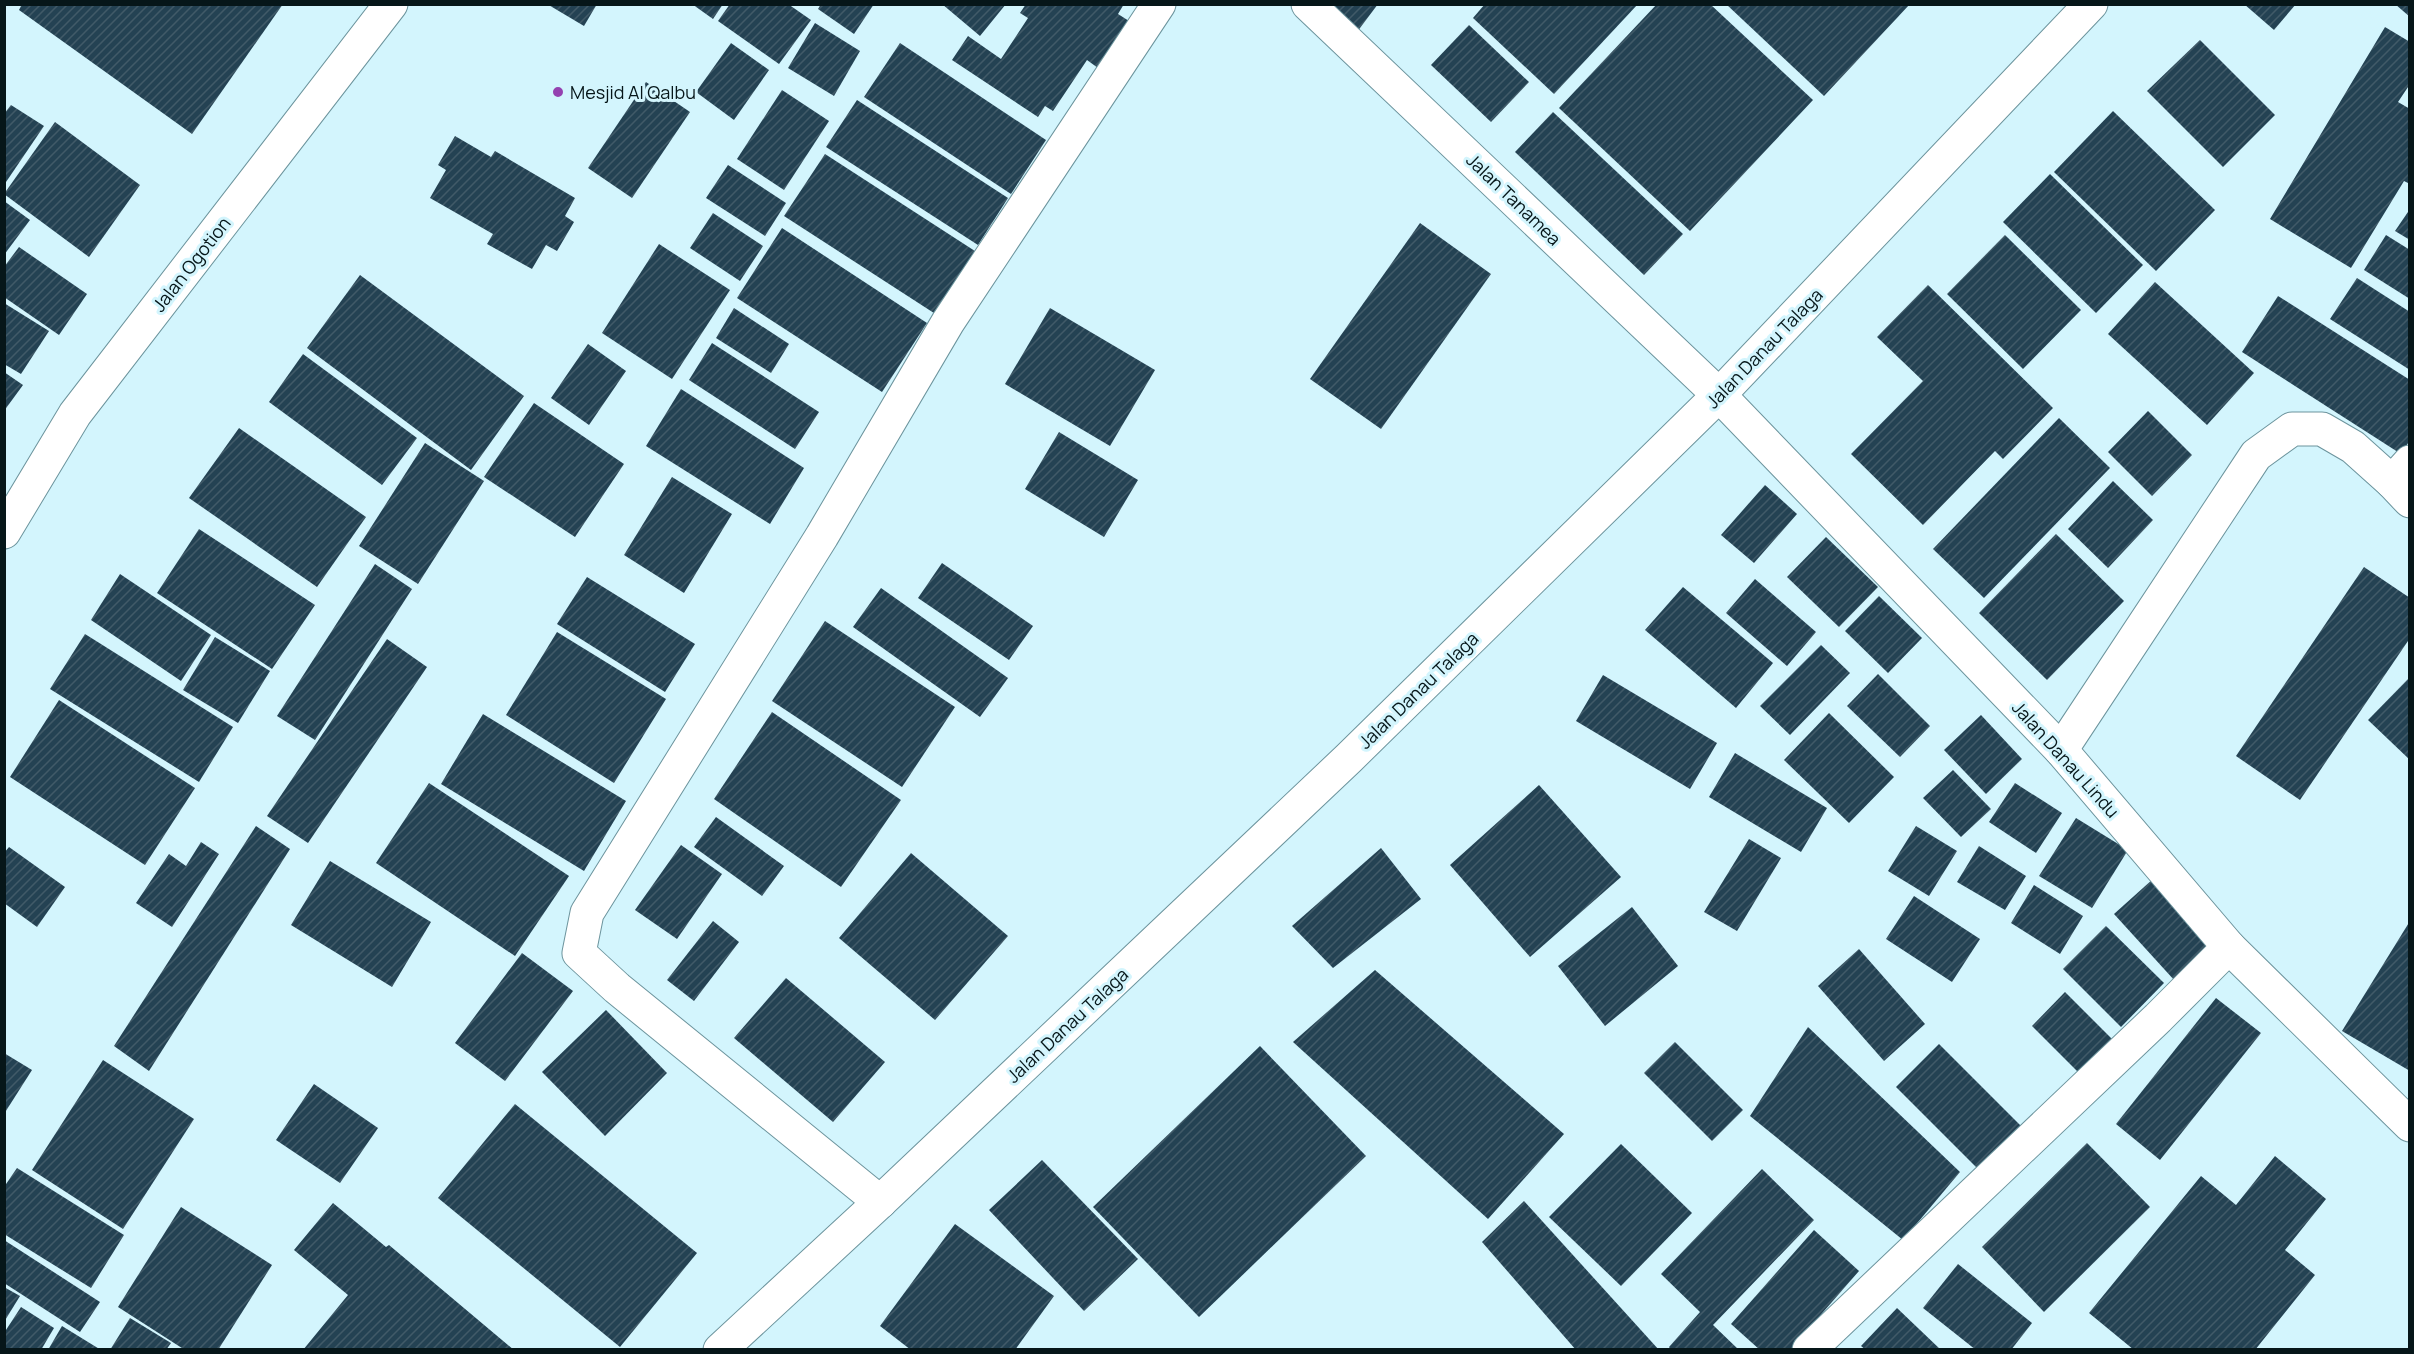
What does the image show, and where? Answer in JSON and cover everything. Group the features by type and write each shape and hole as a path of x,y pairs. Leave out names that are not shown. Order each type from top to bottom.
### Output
{"street":[{"name":"Jalan Ogotion","path":"4,532 75,414 391,4"},
{"path":"880,1202 616,988 579,953 587,914 822,536 948,322 1159,4"},
{"name":"Jalan Tanamea","path":"1308,4 1719,395"},
{"name":"Jalan Danau Talaga","path":"720,1350 880,1202 1349,758 1719,395 2091,4"},
{"name":"Jalan Danau Lindu","path":"1719,395 2061,750 2229,947 2409,1125"},
{"path":"2061,750 2256,455 2292,429 2322,429 2404,482"},
{"path":"1809,1350 2229,947"}],"building":[{"path":"22,4 283,4 192,134 19,10"},
{"path":"547,4 597,4 584,26"},
{"path":"692,4 723,4 713,19"},
{"path":"730,4 788,4 811,20 779,64 718,21"},
{"path":"821,4 874,4 854,34 818,9"},
{"path":"942,4 1006,4 980,36"},
{"path":"1026,4 1124,4 1118,14 1129,21 1098,68 1087,60 1053,111 1045,106 1038,117 952,60 968,36 1001,59 1028,18 1020,13"},
{"path":"1314,4 1378,4 1354,36"},
{"path":"1485,4 1638,4 1554,94 1473,18"},
{"path":"1657,4 1710,4 1813,100 1690,231 1559,108"},
{"path":"1726,4 1910,4 1824,96"},
{"path":"2244,4 2296,4 2274,30"},
{"path":"2395,4 2410,4 2410,17"},
{"path":"815,23 860,51 834,96 788,68"},
{"path":"1469,25 1529,82 1491,122 1431,65"},
{"path":"2385,27 2410,42 2410,84 2398,102 2410,109 2410,184 2404,181 2351,268 2270,219"},
{"path":"2200,40 2275,115 2223,167 2147,91"},
{"path":"731,43 769,70 734,120 696,92"},
{"path":"900,43 1046,140 1011,194 864,97"},
{"path":"646,82 690,112 632,198 588,168"},
{"path":"782,90 829,121 784,190 737,159"},
{"path":"857,100 1008,198 978,245 826,147"},
{"path":"11,105 44,126 4,185 4,114"},
{"path":"2113,111 2215,210 2156,271 2054,172"},
{"path":"1553,112 1683,234 1644,275 1515,152"},
{"path":"55,122 140,185 89,257 4,194"},
{"path":"455,136 491,157 495,151 575,198 565,216 574,222 557,251 546,245 532,269 487,244 493,234 430,198 446,170 438,165"},
{"path":"825,154 978,253 937,315 784,216"},
{"path":"728,165 786,203 765,236 706,198"},
{"path":"2050,174 2143,265 2096,313 2003,222"},
{"path":"4,201 30,220 4,255"},
{"path":"2410,209 2410,240 2395,231"},
{"path":"713,213 763,246 740,281 690,248"},
{"path":"1420,223 1491,274 1381,429 1310,379"},
{"path":"782,228 927,323 882,392 737,298"},
{"path":"2005,235 2081,310 2023,369 1947,294"},
{"path":"2386,235 2410,250 2410,299 2364,270"},
{"path":"659,244 730,290 672,379 602,333"},
{"path":"19,247 87,294 59,335 4,297 4,267"},
{"path":"360,275 524,396 471,470 307,348"},
{"path":"2357,278 2410,312 2410,370 2330,319"},
{"path":"2155,282 2254,373 2207,425 2108,334"},
{"path":"1928,285 2053,408 2003,459 1995,451 1923,525 1851,454 1923,381 1877,337"},
{"path":"2278,296 2410,380 2410,440 2401,454 2242,352"},
{"path":"4,303 49,331 21,374 4,364"},
{"path":"734,308 789,344 771,373 716,338"},
{"path":"1050,308 1155,370 1110,446 1005,384"},
{"path":"712,343 819,412 795,449 689,380"},
{"path":"588,344 626,371 589,425 551,398"},
{"path":"303,354 417,438 382,485 269,402"},
{"path":"4,372 23,385 4,411"},
{"path":"681,389 804,468 770,524 646,446"},
{"path":"534,403 624,464 575,537 484,477"},
{"path":"2148,411 2192,455 2152,496 2108,452"},
{"path":"2059,418 2110,468 1984,598 1933,549"},
{"path":"239,428 366,517 317,587 189,498"},
{"path":"1059,432 1138,480 1104,537 1025,489"},
{"path":"425,443 484,481 418,584 359,546"},
{"path":"672,477 732,514 684,593 624,555"},
{"path":"2113,481 2153,520 2108,568 2068,529"},
{"path":"1765,485 1797,514 1754,563 1721,535"},
{"path":"199,529 315,605 272,669 157,593"},
{"path":"2056,534 2124,601 2047,680 1979,613"},
{"path":"1826,537 1878,587 1839,627 1787,577"},
{"path":"942,563 1033,626 1009,660 918,598"},
{"path":"375,564 412,589 315,740 277,716"},
{"path":"2364,567 2410,598 2410,638 2300,800 2236,756"},
{"path":"120,574 211,635 181,681 91,620"},
{"path":"587,577 695,644 665,692 557,624"},
{"path":"1755,579 1816,632 1787,666 1726,613"},
{"path":"1683,587 1773,663 1736,708 1645,630"},
{"path":"881,588 1008,678 980,717 853,627"},
{"path":"1879,596 1922,638 1888,673 1845,631"},
{"path":"825,621 955,707 902,787 772,701"},
{"path":"557,632 666,699 614,783 506,715"},
{"path":"85,634 233,727 199,782 50,689"},
{"path":"215,637 270,671 238,723 183,690"},
{"path":"387,639 427,667 308,843 267,816"},
{"path":"1821,645 1850,673 1790,735 1760,706"},
{"path":"1878,674 1930,726 1900,757 1847,706"},
{"path":"1603,675 1717,743 1690,789 1576,721"},
{"path":"2410,677 2410,760 2368,720"},
{"path":"59,700 195,788 145,865 10,777"},
{"path":"772,712 901,800 841,887 714,799"},
{"path":"1829,713 1894,777 1849,823 1784,760"},
{"path":"483,714 626,801 584,871 441,784"},
{"path":"1981,715 2022,759 1986,794 1944,750"},
{"path":"1735,753 1827,808 1801,852 1709,797"},
{"path":"1953,770 1991,809 1961,837 1923,798"},
{"path":"429,783 569,876 515,956 376,863"},
{"path":"2015,783 2062,813 2036,853 1989,822"},
{"path":"1539,785 1621,877 1530,957 1450,865"},
{"path":"716,817 784,866 762,896 694,847"},
{"path":"2076,818 2128,850 2092,908 2039,876"},
{"path":"256,826 290,849 149,1071 114,1046"},
{"path":"1916,826 1957,851 1929,896 1888,871"},
{"path":"1749,839 1781,858 1737,931 1704,912"},
{"path":"201,842 219,854 172,927 136,903 169,854 186,866"},
{"path":"681,845 722,874 677,939 635,910"},
{"path":"1979,846 2026,876 2005,910 1957,882"},
{"path":"9,847 65,887 37,927 4,903 4,853"},
{"path":"1381,848 1421,899 1333,968 1292,926"},
{"path":"911,853 1008,936 935,1020 839,938"},
{"path":"330,861 431,922 392,987 291,925"},
{"path":"2153,879 2214,946 2175,981 2114,914"},
{"path":"2034,885 2083,916 2060,954 2011,923"},
{"path":"1914,896 1980,939 1952,982 1886,939"},
{"path":"1632,907 1678,966 1605,1026 1558,966"},
{"path":"713,921 739,942 694,1001 667,980"},
{"path":"2410,921 2410,1071 2342,1031"},
{"path":"2106,926 2164,983 2121,1027 2063,969"},
{"path":"1859,949 1925,1024 1884,1061 1818,986"},
{"path":"522,953 573,991 505,1081 455,1043"},
{"path":"1375,970 1564,1134 1488,1219 1293,1042"},
{"path":"786,978 885,1062 833,1122 734,1038"},
{"path":"2065,992 2112,1039 2079,1073 2032,1026"},
{"path":"2216,998 2261,1033 2160,1160 2116,1124"},
{"path":"606,1010 667,1073 605,1136 542,1072"},
{"path":"1808,1027 1960,1172 1903,1240 1750,1116"},
{"path":"1675,1042 1743,1110 1712,1141 1644,1073"},
{"path":"1939,1044 2021,1126 1978,1169 1896,1087"},
{"path":"1260,1046 1366,1156 1199,1317 1093,1207"},
{"path":"4,1053 32,1070 4,1114"},
{"path":"103,1060 194,1119 123,1229 32,1170"},
{"path":"314,1084 378,1128 340,1183 276,1140"},
{"path":"515,1104 697,1253 620,1347 438,1198"},
{"path":"2087,1143 2150,1207 2044,1312 1982,1247"},
{"path":"1621,1144 1692,1213 1621,1286 1549,1217"},
{"path":"2275,1156 2326,1199 2285,1250 2315,1275 2255,1350 2134,1350 2089,1313 2201,1176 2236,1205"},
{"path":"1042,1160 1138,1259 1084,1311 989,1210"},
{"path":"17,1168 124,1235 91,1288 4,1234 4,1187"},
{"path":"1762,1169 1814,1220 1713,1325 1739,1350 1671,1350 1669,1347 1700,1312 1661,1274"},
{"path":"1524,1201 1659,1350 1576,1350 1482,1242"},
{"path":"333,1203 386,1247 389,1245 514,1350 303,1350 348,1295 294,1250"},
{"path":"181,1207 272,1265 218,1350 185,1350 118,1307"},
{"path":"955,1224 1054,1296 1015,1350 911,1350 880,1326"},
{"path":"1814,1230 1859,1271 1790,1350 1760,1350 1731,1324"},
{"path":"4,1240 100,1302 80,1332 4,1283"},
{"path":"1958,1264 2032,1323 2011,1350 1976,1350 1923,1308"},
{"path":"4,1287 20,1296 4,1322"},
{"path":"21,1307 54,1328 41,1350 4,1350 4,1333"},
{"path":"1897,1308 1941,1350 1866,1350 1861,1346"},
{"path":"130,1318 171,1343 166,1350 110,1350"},
{"path":"62,1326 101,1350 48,1350"}],"place":[{"name":"Mesjid Al Qalbu","path":"558,92"}]}
